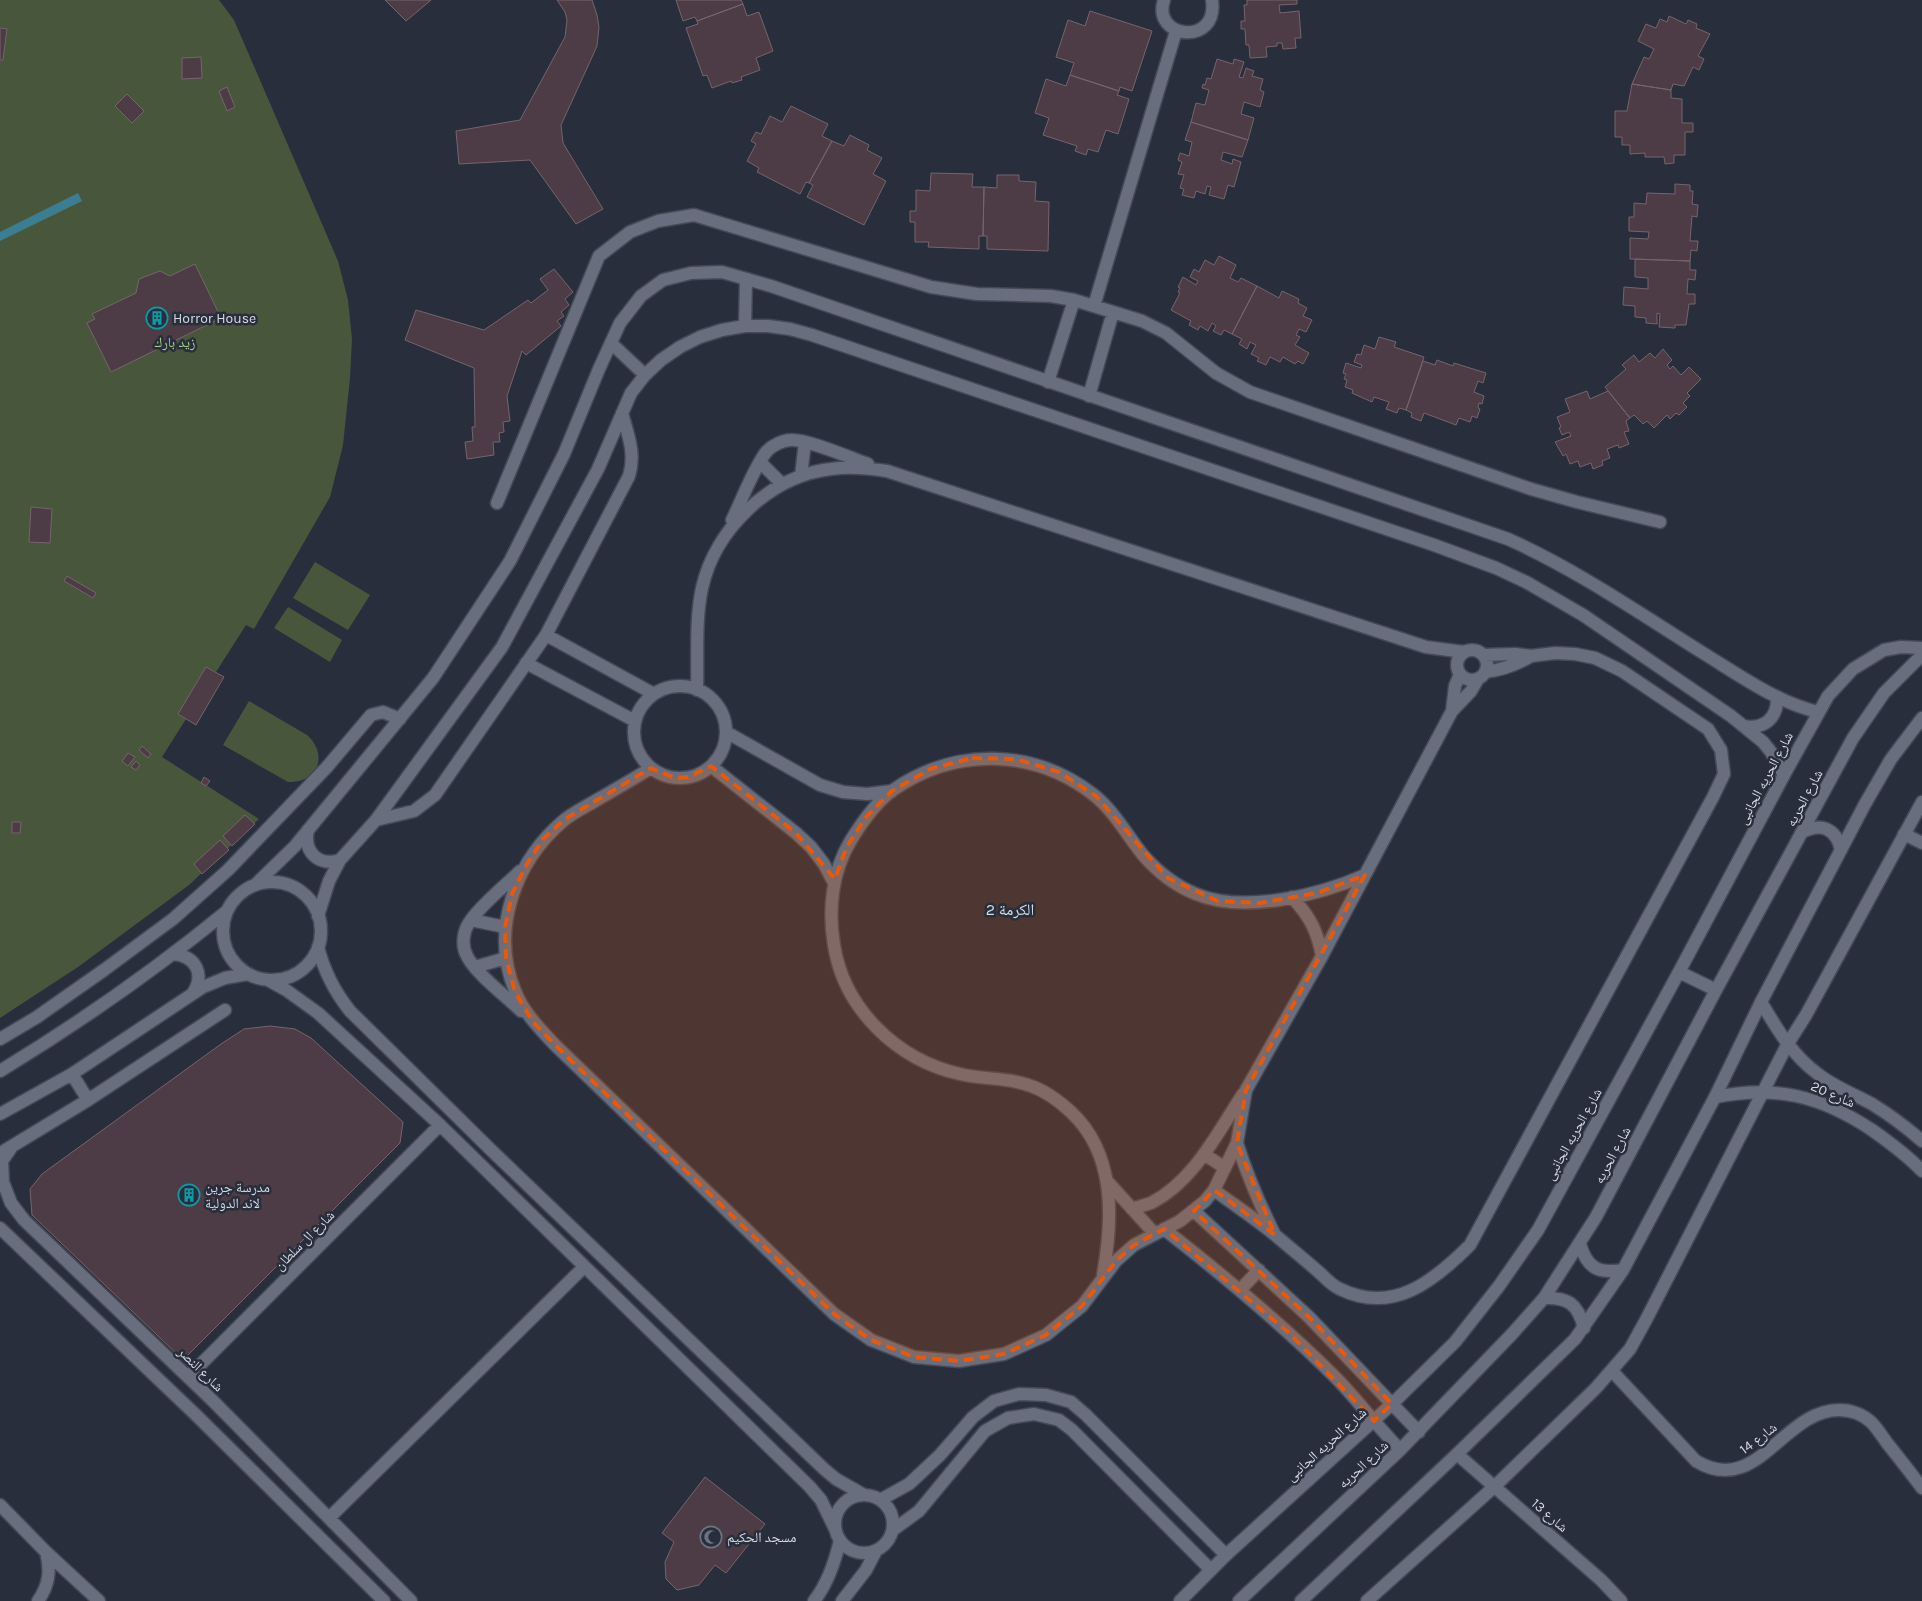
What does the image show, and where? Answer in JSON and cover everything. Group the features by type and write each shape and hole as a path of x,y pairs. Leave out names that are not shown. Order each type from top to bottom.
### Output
{"street":[{"path":"1164,0 1162,12 1165,20 1176,30 1184,33 1200,30 1207,24 1212,17 1212,0"},
{"path":"1094,306 1176,30"},
{"path":"497,503 599,256 630,232 658,221 694,215 931,288 954,292 1044,295 1074,300 1142,321 1166,333 1216,373 1250,392 1531,489 1660,522"},
{"path":"0,1071 66,1030 173,954 227,911 238,895 255,885 281,861 308,830 433,678 510,561 564,454 620,323 641,296 663,280 691,273 722,272 746,279 1508,539 1566,568 1753,684 1797,706 1818,712"},
{"path":"745,326 746,279"},
{"path":"1048,382 1074,300"},
{"path":"1089,396 1113,312"},
{"path":"318,916 329,881 340,860 376,820 502,647 598,469 631,393 645,376 668,355 700,336 745,326 775,327 812,335 1496,568 1526,582 1583,615 1731,716 1763,742 1775,758 1784,775"},
{"path":"611,343 645,376"},
{"path":"376,820 414,811 429,802 546,635 629,476 632,467 632,448 622,413"},
{"path":"697,690 702,587 722,540 760,462 768,450 778,443 791,440 805,442 887,471 1426,647 1464,652 1474,650 1482,654 1531,656 1556,653 1595,658 1622,671 1708,729 1721,750 1724,774 1713,797 1470,1245 1446,1269 1409,1292 1387,1297 1363,1298 1338,1289 1275,1235 1214,1190"},
{"path":"801,476 805,442"},
{"path":"760,462 782,484"},
{"path":"722,540 739,518 759,499 782,484 801,476 829,469 858,467 887,471"},
{"path":"546,635 654,694"},
{"path":"1426,647 1459,670 1468,680 1517,664 1531,656"},
{"name":"شارع الحريه الجانبى","path":"1180,1601 1226,1555 1374,1421 1455,1342 1499,1286 1538,1230 1818,712 1840,682 1868,658 1890,648 1922,648"},
{"path":"1452,711 1459,670 1458,658 1464,652"},
{"path":"1132,1208 1150,1203 1180,1181 1204,1154 1246,1090 1322,956 1452,711 1471,691 1481,676 1487,663 1482,654"},
{"name":"شارع الحريه","path":"1239,1601 1419,1432 1544,1298 1596,1217 1716,990 1853,738 1884,693 1922,655"},
{"path":"526,663 635,721"},
{"path":"687,687 697,690 709,697 718,707 724,719 726,732 724,745 719,756 711,766 700,774 688,778 668,776 651,768 640,755 634,739 635,721 639,710 646,701 664,689 687,687"},
{"path":"1743,726 1758,727 1766,724 1775,712 1777,697"},
{"path":"0,1039 37,1017 173,919 228,870 327,767 370,715 383,712 400,719"},
{"path":"1301,1601 1458,1454 1584,1328 1622,1270 1715,1098 1761,1002 1891,759 1922,718"},
{"path":"726,732 820,785 843,792 867,794 892,791"},
{"path":"1102,1280 1108,1247 1110,1214 1108,1181 1098,1150 1081,1121 1059,1101 1033,1086 1004,1079 962,1075 930,1065 901,1050 876,1028 852,997 836,961 830,922 834,883 846,848 866,817 892,791 930,769 972,758 1016,759 1059,772 1096,796 1125,829 1144,856 1168,878 1196,894 1218,901 1260,902 1326,890 1365,875"},
{"path":"711,766 796,833 824,864 834,883"},
{"path":"533,1022 515,992 506,958 505,927 512,894 527,864 543,839 565,819 651,768"},
{"path":"1367,1601 1494,1487 1612,1371 1630,1349 1788,1045 1922,802"},
{"path":"1801,833 1810,828 1821,827 1831,831 1838,840 1841,850"},
{"path":"308,830 306,844 314,856 326,862 340,860"},
{"path":"1904,834 1922,844"},
{"path":"527,864 471,920 465,931 464,944 467,956 475,966 834,1314 871,1340 914,1357 959,1361 1004,1354 1046,1335 1082,1306 1116,1261 1134,1245 1194,1211 1214,1190 1237,1143 1246,1090"},
{"path":"255,885 277,883 298,890 306,897 318,916 320,931 318,947 307,966 289,977 268,980"},
{"path":"1292,897 1308,914 1318,934 1322,956"},
{"path":"227,911 223,931 225,946 232,960 248,974 268,980 286,990 318,1013 440,1125 810,1487 820,1500 846,1547 860,1553 876,1551 884,1546 890,1539 893,1530 893,1518 888,1508 880,1500 850,1488 824,1469 491,1150 338,997 323,964 318,947"},
{"path":"471,920 505,927"},
{"path":"173,954 188,958 198,970 199,978 193,993"},
{"path":"475,966 506,958"},
{"path":"1679,972 1716,990"},
{"path":"0,1114 72,1074 193,993 225,978 248,974"},
{"name":"شارع 20","path":"1761,1002 1788,1045 1802,1062 1832,1085 1877,1107 1922,1140"},
{"path":"6,1150 88,1100 224,1010"},
{"path":"72,1074 88,1100"},
{"path":"1822,1102 1824,1092 1832,1085"},
{"name":"شارع 20","path":"1715,1098 1732,1094 1764,1091 1785,1093 1822,1102 1856,1120 1884,1138 1922,1171"},
{"name":"شارع ال سلطان","path":"188,1378 440,1125"},
{"path":"1237,1143 1251,1183 1275,1235"},
{"name":"شارع النصر","path":"6,1150 2,1161 4,1182 11,1202 24,1220 212,1400 411,1601"},
{"path":"480,1164 491,1150"},
{"path":"1204,1154 1225,1168"},
{"path":"1108,1181 1132,1208 1159,1231 1240,1290 1289,1333 1336,1378 1400,1450"},
{"path":"1194,1211 1308,1316 1419,1432"},
{"path":"0,1228 197,1416 384,1601"},
{"path":"1580,1244 1584,1258 1594,1268 1608,1272 1622,1270"},
{"path":"329,1518 584,1267"},
{"path":"1240,1290 1259,1270"},
{"path":"1544,1298 1558,1298 1571,1303 1580,1314 1584,1328"},
{"name":"شارع 14","path":"1612,1371 1696,1461 1704,1466 1722,1471 1741,1468 1750,1464 1797,1426 1811,1418 1831,1410 1846,1410 1859,1414 1871,1422 1922,1488"},
{"path":"880,1500 909,1484 940,1455 973,1417 994,1402 1020,1394 1046,1395 1071,1402 1086,1415 1226,1555"},
{"path":"197,1416 212,1400"},
{"path":"747,1425 762,1408"},
{"path":"893,1530 919,1511 985,1431 1008,1418 1034,1414 1059,1420 1072,1430 1211,1570"},
{"path":"1072,1430 1086,1415"},
{"name":"شارع 13","path":"1458,1454 1601,1580 1621,1601"},
{"path":"814,1601 829,1576 838,1535 835,1524 839,1510 849,1499 864,1495"},
{"path":"0,1505 46,1552 99,1601"},
{"path":"334,1551 347,1537"},
{"path":"842,1601 866,1570 876,1551"},
{"path":"38,1601 49,1579 49,1565 46,1552"}],"highlighted area":[{"path":"972,758 1016,759 1059,772 1096,796 1168,878 1218,901 1260,903 1317,893 1365,875 1246,1090 1237,1143 1275,1235 1214,1190 1194,1211 1309,1317 1392,1404 1374,1421 1289,1333 1164,1229 1134,1245 1116,1261 1082,1306 1046,1335 1004,1354 959,1361 914,1357 871,1340 834,1314 555,1045 533,1022 515,992 506,958 505,927 512,894 527,864 543,839 565,819 651,768 675,778 688,777 711,766 796,833 835,879 846,848 866,817 892,791 930,769"}],"green space":[{"name":"زيد بارك","path":"0,0 219,0 234,20 338,261 348,300 352,339 343,445 330,497 254,629 246,625 216,672 206,667 178,714 186,719 162,757 259,819 189,885 78,967 0,1018"},
{"path":"315,562 370,595 348,630 293,598"},
{"path":"288,607 342,640 330,662 274,628"},
{"path":"249,701 307,735 314,743 319,759 313,773 307,778 288,782 223,745"}],"water":[{"path":"78,193 82,201 0,241 0,232"}],"building":[{"path":"385,0 431,0 406,21"},
{"path":"557,0 592,0 599,27 597,46 561,125 563,143 603,209 576,224 530,160 459,164 456,131 520,120 565,37 567,20 565,12"},
{"path":"676,0 741,0 743,4 697,21 695,17 683,21"},
{"path":"1247,0 1297,0 1297,4 1279,5 1280,13 1299,11 1301,38 1295,38 1296,48 1283,49 1282,43 1277,43 1277,46 1266,47 1267,57 1250,58 1249,45 1246,45 1245,29 1241,29 1241,21 1245,21 1244,5 1247,5"},
{"path":"743,4 747,16 759,12 773,51 756,58 760,70 741,77 742,80 732,83 731,81 712,88 707,75 703,76 686,28 698,24 697,21"},
{"path":"1090,11 1152,31 1132,91 1120,87 1119,91 1070,75 1074,63 1056,57 1068,20 1085,26"},
{"path":"1669,16 1686,24 1688,20 1697,24 1696,28 1710,34 1698,56 1704,59 1699,70 1693,67 1684,86 1673,84 1671,90 1632,84 1644,57 1649,59 1654,49 1638,41 1646,24 1656,28 1660,19 1667,22"},
{"path":"0,28 7,29 3,60 0,60"},
{"path":"201,57 202,78 182,79 182,58"},
{"path":"1217,59 1233,64 1234,59 1244,62 1239,77 1243,78 1246,68 1254,71 1252,76 1263,79 1260,90 1264,92 1260,107 1244,102 1241,114 1254,118 1248,140 1191,122 1196,103 1205,105 1209,90 1202,88 1203,84 1205,85 1207,78 1211,79"},
{"path":"1070,75 1119,91 1117,95 1129,99 1118,134 1106,130 1098,152 1088,149 1086,155 1075,151 1077,146 1043,135 1049,118 1035,113 1046,79 1066,86"},
{"path":"1632,84 1671,90 1671,98 1682,99 1682,123 1693,123 1693,132 1685,132 1685,155 1674,155 1674,163 1665,164 1664,157 1645,157 1645,153 1630,154 1630,145 1622,145 1622,137 1615,137 1615,111 1627,111"},
{"path":"227,87 235,107 227,111 219,91"},
{"path":"127,94 144,111 132,123 115,106"},
{"path":"791,106 828,124 822,136 832,141 809,183 806,182 800,194 757,172 759,168 747,161 756,144 751,141 756,132 761,134 770,116 782,122"},
{"path":"1191,122 1248,140 1242,157 1223,152 1221,160 1232,164 1233,159 1241,162 1234,187 1228,185 1224,199 1209,195 1211,187 1207,186 1205,194 1196,191 1194,198 1182,195 1184,189 1180,188 1184,175 1178,174 1182,162 1178,160 1180,153 1189,156 1192,142 1185,140"},
{"path":"850,135 869,145 867,150 882,158 873,174 886,181 864,225 807,197 813,185 809,183 832,141 844,146"},
{"path":"931,173 973,174 972,187 984,187 983,236 979,236 979,249 928,247 929,242 915,242 915,222 910,222 910,211 916,211 916,190 930,191"},
{"path":"997,175 1019,175 1019,181 1036,182 1035,201 1049,202 1048,251 987,249 987,236 983,236 984,187 997,188"},
{"path":"1675,184 1690,185 1690,191 1693,191 1692,204 1698,205 1697,217 1692,216 1690,241 1698,241 1697,251 1691,250 1690,261 1630,259 1630,238 1648,239 1649,232 1629,231 1629,217 1634,217 1634,203 1646,204 1647,193 1675,194"},
{"path":"1219,256 1236,265 1230,278 1238,282 1241,278 1257,286 1232,334 1224,330 1221,335 1213,331 1216,326 1212,323 1208,331 1200,326 1198,330 1189,325 1191,321 1171,310 1180,293 1178,292 1180,288 1178,287 1183,277 1196,285 1198,281 1190,277 1194,269 1199,272 1205,260 1214,265"},
{"path":"1635,259 1690,261 1690,270 1696,270 1695,280 1688,279 1687,294 1695,294 1695,304 1689,304 1686,325 1675,325 1675,328 1659,327 1660,314 1657,313 1657,324 1646,323 1646,318 1635,317 1635,306 1623,305 1624,287 1648,289 1648,278 1635,277"},
{"name":"Horror House","path":"195,264 221,318 111,372 87,323 95,319 92,314 136,293 139,279 160,271 170,276"},
{"path":"554,269 573,292 565,299 569,305 561,312 564,316 557,321 561,326 526,355 522,351 507,396 510,421 503,422 504,432 499,433 500,442 493,442 494,455 467,459 465,442 473,441 472,427 475,427 474,368 405,340 416,310 484,330 528,300 531,303 548,290 540,279"},
{"path":"1257,286 1279,298 1282,291 1299,299 1298,303 1307,308 1303,316 1312,320 1306,332 1299,329 1296,335 1300,337 1295,345 1309,353 1303,364 1298,361 1295,364 1283,357 1280,362 1270,357 1266,365 1257,361 1259,358 1251,354 1256,345 1250,342 1247,349 1239,344 1242,339 1232,334"},
{"path":"1379,337 1396,342 1394,347 1424,357 1406,410 1399,408 1397,413 1386,409 1389,402 1374,397 1372,402 1352,393 1353,390 1345,387 1347,380 1344,379 1346,374 1343,373 1346,363 1361,368 1362,365 1354,362 1357,354 1361,355 1364,345 1375,349"},
{"path":"1663,349 1672,360 1667,365 1670,369 1673,366 1681,375 1689,367 1701,379 1687,393 1690,396 1683,403 1687,407 1679,415 1676,413 1670,419 1667,415 1654,428 1647,421 1643,424 1634,415 1630,418 1605,387 1626,369 1622,365 1634,355 1639,362 1650,353 1655,358"},
{"path":"1437,360 1453,366 1454,363 1486,373 1483,383 1478,381 1474,392 1484,396 1482,404 1479,403 1478,408 1480,409 1477,418 1472,416 1470,422 1459,418 1456,425 1424,413 1421,421 1411,417 1412,413 1406,410 1423,361 1435,365"},
{"path":"1587,391 1590,399 1608,391 1630,418 1626,421 1629,431 1624,432 1629,444 1619,448 1618,445 1607,449 1610,458 1602,461 1603,465 1593,469 1591,463 1580,467 1578,461 1570,464 1566,454 1563,456 1555,442 1571,436 1569,432 1562,435 1557,417 1570,412 1565,399"},
{"path":"31,507 52,509 50,543 29,542"},
{"path":"67,576 96,593 93,598 64,581"},
{"path":"206,667 224,677 196,725 178,714"},
{"path":"142,746 151,754 148,758 139,750"},
{"path":"128,753 135,757 128,766 122,761"},
{"path":"136,761 140,765 136,770 131,767"},
{"path":"204,777 210,781 206,786 201,783"},
{"path":"245,815 255,824 232,846 223,836"},
{"path":"12,822 21,822 20,833 12,833"},
{"path":"220,840 229,850 202,874 194,864"},
{"name":"مدرسة جرين لاند الدولية","path":"270,1026 295,1029 311,1038 403,1122 400,1143 183,1360 32,1215 30,1189 42,1174 221,1044 244,1029"},
{"name":"مسجد الحكيم","path":"705,1477 765,1524 726,1573 715,1565 699,1585 677,1590 666,1579 665,1562 674,1542 662,1533"}],"place":[{"name":"Horror House","path":"157,318"},
{"name":"مدرسة جرين لاند الدولية","path":"189,1195"},
{"name":"مسجد الحكيم","path":"711,1537"}],"district":[{"name":"الكرمة 2","path":"1010,909"}]}
